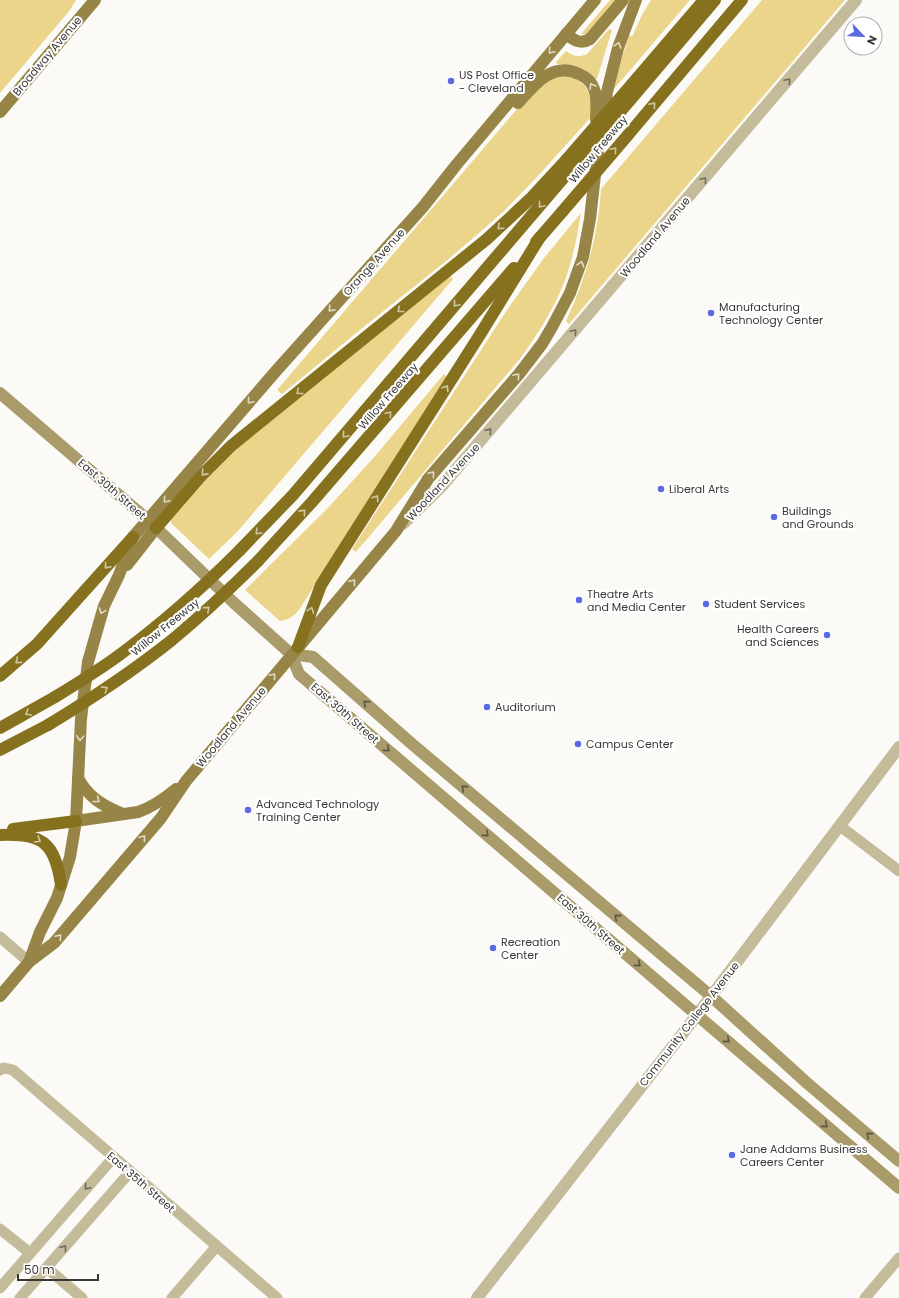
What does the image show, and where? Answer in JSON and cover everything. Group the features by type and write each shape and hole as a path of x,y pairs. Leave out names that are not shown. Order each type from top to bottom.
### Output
{"highway":[{"path":"152,524 226,451 482,243 530,199 567,159 704,0"},
{"name":"Willow Freeway","path":"0,728 55,697 110,662 140,639 204,585 240,550 298,490 715,0"},
{"name":"Willow Freeway","path":"0,750 48,725 110,686 172,640 218,600 258,561 349,460 742,0"},
{"path":"294,650 321,585 540,237"},
{"path":"0,676 37,644 133,537"},
{"path":"0,831 76,821"},
{"path":"0,836 25,835 41,841 49,849 56,861 59,868 62,885"}],"main road":[{"name":"Broadway Avenue","path":"0,112 95,0"},
{"name":"Orange Avenue","path":"152,524 276,371 423,207 456,164 594,0"},
{"path":"566,34 578,42 590,39 623,0"},
{"path":"396,531 428,479 522,369 542,344 559,316 577,276 583,257 590,219 603,112 612,69 623,31 636,0"},
{"path":"423,207 464,167 533,86 539,80 556,71 566,70 577,73 587,79 594,87 596,99 596,166"},
{"name":"East 30th Street","path":"0,393 152,524 233,602 294,650 313,657 412,744 711,996 807,1083 899,1161"},
{"path":"119,575 152,524"},
{"name":"Woodland Avenue","path":"29,962 40,932 62,885 70,857 76,821 82,701 88,662 104,606 119,575 133,537 152,524"},
{"name":"Woodland Avenue","path":"0,996 29,962 54,943 161,818 186,781 294,650 396,531"},
{"name":"East 30th Street","path":"294,650 299,674 899,1188"},
{"path":"78,778 84,788 96,799 107,807 124,814"},
{"path":"76,821 138,812 154,805 186,781"}],"street":[{"name":"Woodland Avenue","path":"396,531 441,487 856,0"},
{"name":"Community College Avenue","path":"477,1298 697,1015 899,747"},
{"path":"840,826 899,871"},
{"path":"0,937 29,962"},
{"name":"East 35th Street","path":"2,1069 13,1070 113,1158 277,1298"},
{"path":"0,1288 113,1158"},
{"path":"20,1298 130,1172"},
{"path":"0,1229 30,1253"},
{"path":"172,1298 216,1246"},
{"path":"865,1298 899,1258"},
{"path":"46,1268 82,1298"}],"shaded area":[{"path":"0,0 76,0 70,10 0,93"},
{"path":"610,0 617,0 587,34 581,34"},
{"path":"651,0 690,0 614,89 629,35 632,37"},
{"path":"762,0 845,0 569,324 566,321 585,273 594,241 601,189"},
{"path":"609,29 612,30 597,79 578,67 557,64 556,62 566,51 576,56 587,54"},
{"path":"560,76 570,77 582,83 586,87 589,93 592,116 503,212 450,258 282,394 277,390 523,102 551,79"},
{"path":"581,213 578,233 566,278 549,315 534,338 519,360 356,552 352,549 507,310 544,258"},
{"path":"450,276 453,279 237,532 209,559 171,523 171,518 215,466"},
{"path":"444,374 447,377 299,610 290,618 280,621 245,590 328,508 376,455"}],"place":[{"name":"US Post Office - Cleveland","path":"451,81"},
{"name":"Manufacturing Technology Center","path":"711,313"},
{"name":"Liberal Arts","path":"661,489"},
{"name":"Buildings and Grounds","path":"774,517"},
{"name":"Theatre Arts and Media Center","path":"579,600"},
{"name":"Student Services","path":"706,604"},
{"name":"Health Careers and Sciences","path":"827,635"},
{"name":"Auditorium","path":"487,707"},
{"name":"Campus Center","path":"578,744"},
{"name":"Advanced Technology Training Center","path":"248,810"},
{"name":"Recreation Center","path":"493,948"},
{"name":"Jane Addams Business Careers Center","path":"732,1155"}]}
